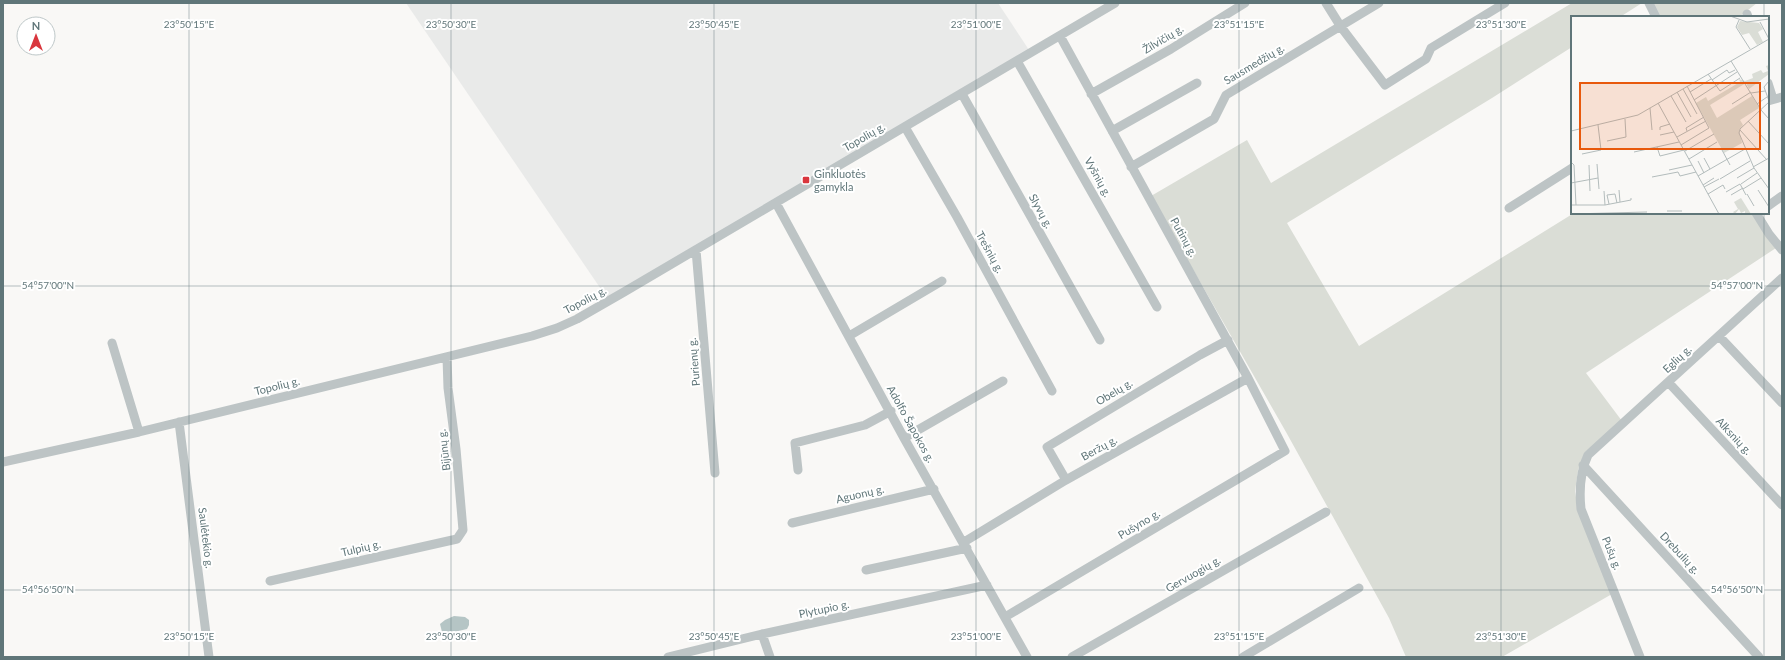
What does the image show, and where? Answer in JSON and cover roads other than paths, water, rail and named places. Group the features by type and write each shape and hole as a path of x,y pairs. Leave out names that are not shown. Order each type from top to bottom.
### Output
{"street":[{"name":"Topolių g.","path":"3,462 139,432 447,357 557,328 598,308 1115,3"},
{"name":"Žilvičių g.","path":"1092,94 1171,49 1245,3"},
{"path":"1326,3 1341,27 1385,85 1426,59 1431,48 1505,3"},
{"name":"Sausmedžių g.","path":"1131,166 1214,119 1226,95 1379,3"},
{"path":"1649,3 1656,16"},
{"name":"Putinų g.","path":"1060,36 1228,340 1285,451"},
{"name":"Vyšnių g.","path":"1017,61 1157,307"},
{"path":"1112,131 1197,83"},
{"path":"1769,86 1774,99"},
{"name":"Slyvų g.","path":"962,94 1100,340"},
{"name":"Trešnių g.","path":"905,127 957,217 1052,391"},
{"path":"1509,208 1571,169"},
{"path":"1769,205 1782,196"},
{"name":"Adolfo Šapokos g.","path":"776,202 891,411 904,438 1027,657"},
{"path":"1758,214 1769,234 1782,250"},
{"name":"Purienų g.","path":"696,250 716,473"},
{"name":"Eglių g.","path":"1588,455 1782,278"},
{"path":"849,336 942,281"},
{"path":"1719,336 1782,403"},
{"name":"Obelų g.","path":"1066,480 1047,447 1200,355 1228,340"},
{"path":"112,343 139,432"},
{"name":"Bijūnų g.","path":"447,357 448,388 456,449 463,530 457,539"},
{"name":"Beržų g.","path":"866,570 965,545 1066,480 1248,378"},
{"path":"904,438 1003,381"},
{"name":"Alksnių g.","path":"1669,382 1782,505"},
{"path":"798,470 795,443 865,425 891,411"},
{"name":"Saulėtekio g.","path":"179,422 209,657"},
{"name":"Pušyno g.","path":"1005,617 1285,451"},
{"name":"Pušų g.","path":"1588,455 1584,465 1580,498 1581,508 1640,657"},
{"name":"Drebulių g.","path":"1584,465 1759,657"},
{"name":"Aguonų g.","path":"792,523 934,490"},
{"name":"Gervuogių g.","path":"1072,657 1326,512"},
{"name":"Tulpių g.","path":"270,581 457,539"},
{"name":"Plytupio g.","path":"668,657 762,634 987,585"},
{"path":"1243,657 1360,588"},
{"path":"762,634 770,657"}],"place":[{"name":"Ginkluotės gamykla","path":"806,180"}]}
